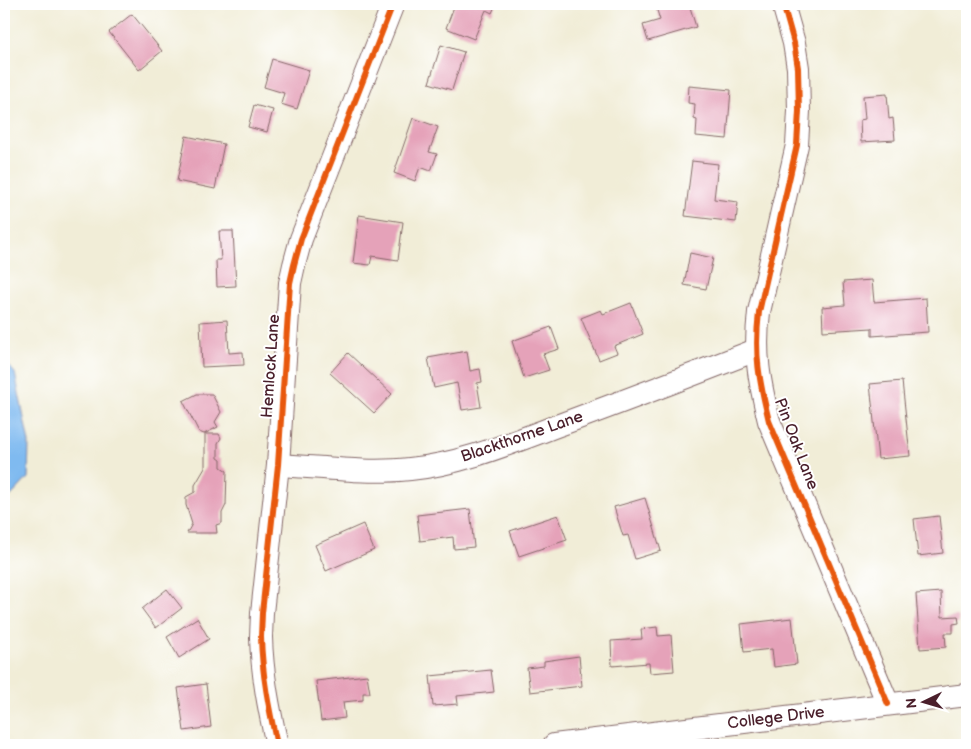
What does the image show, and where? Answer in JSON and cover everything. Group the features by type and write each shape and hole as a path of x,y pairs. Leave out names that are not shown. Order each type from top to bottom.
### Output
{"street":[{"name":"Hemlock Lane","path":"277,745 266,700 261,657 261,637 284,397 290,284 301,240 393,4"},
{"name":"Pin Oak Lane","path":"784,4 798,68 799,111 796,145 759,312 756,350 759,379 769,421 888,704"},
{"name":"Blackthorne Lane","path":"278,465 384,471 411,469 453,460 498,447 756,350"},
{"name":"College Drive","path":"554,745 967,695"}],"water":[{"path":"4,361 15,373 29,443 28,478 11,496 4,497"}],"building":[{"path":"455,4 496,4 492,13 486,10 474,39 446,28"},
{"path":"655,4 689,4 696,27 648,41 643,25 660,20"},
{"path":"132,14 162,51 139,70 109,32"},
{"path":"441,45 464,52 452,90 429,83"},
{"path":"272,59 309,70 297,109 281,104 284,93 264,87"},
{"path":"689,86 731,90 727,139 696,136 695,104 688,103"},
{"path":"887,94 889,119 893,118 895,140 861,142 860,120 865,119 863,96"},
{"path":"254,105 273,110 267,132 248,127"},
{"path":"413,118 438,127 429,152 437,154 431,171 420,167 415,181 394,173"},
{"path":"186,136 224,144 215,189 177,181"},
{"path":"692,161 718,164 714,199 738,202 736,222 685,216"},
{"path":"359,215 403,222 398,260 372,256 370,265 353,263"},
{"path":"219,231 233,231 236,286 217,287 216,260 221,260"},
{"path":"690,253 713,258 706,289 684,285"},
{"path":"872,280 874,302 926,298 928,332 872,336 872,328 823,331 822,307 845,305 843,282"},
{"path":"631,303 643,334 614,346 617,353 599,360 581,318 601,310 603,314"},
{"path":"227,320 229,353 243,352 244,365 202,367 200,322"},
{"path":"551,327 559,349 543,354 549,370 524,378 512,341"},
{"path":"467,351 470,371 480,369 482,382 477,383 481,407 462,410 457,383 434,388 428,358"},
{"path":"348,353 392,394 374,413 330,373"},
{"path":"902,381 910,456 878,459 870,384"},
{"path":"197,394 212,394 221,412 215,422 218,427 204,434 199,432 183,401"},
{"path":"205,434 219,434 221,438 218,443 218,458 221,460 221,467 227,471 226,505 222,513 222,523 216,525 217,533 187,533 192,524 186,505 186,497 195,492 195,485 205,468"},
{"path":"645,498 661,551 635,559 628,535 623,536 614,507"},
{"path":"470,509 474,547 454,549 453,537 420,541 417,515"},
{"path":"558,515 567,540 519,556 510,531"},
{"path":"939,516 943,553 918,556 914,519"},
{"path":"363,524 374,550 326,571 315,545"},
{"path":"167,589 182,608 156,628 142,609"},
{"path":"941,592 942,617 958,616 959,623 953,624 953,633 945,633 946,647 920,649 916,594"},
{"path":"197,618 209,639 179,658 167,637"},
{"path":"792,618 797,664 774,667 772,649 744,652 741,624"},
{"path":"657,627 658,636 671,635 674,671 650,673 649,663 612,666 611,641 642,639 641,629"},
{"path":"579,656 582,686 530,692 527,668 544,666 544,661"},
{"path":"491,670 494,692 457,696 458,704 433,706 430,676"},
{"path":"367,675 370,693 363,693 363,700 343,702 345,718 321,721 316,681"},
{"path":"206,684 211,727 184,731 178,688"}],"cycle path":[{"path":"277,745 266,691 261,637 278,465 290,283 301,239 393,4"},
{"path":"783,4 794,43 798,68 799,111 797,145 759,312 757,354 760,380 769,421 888,704"}]}
